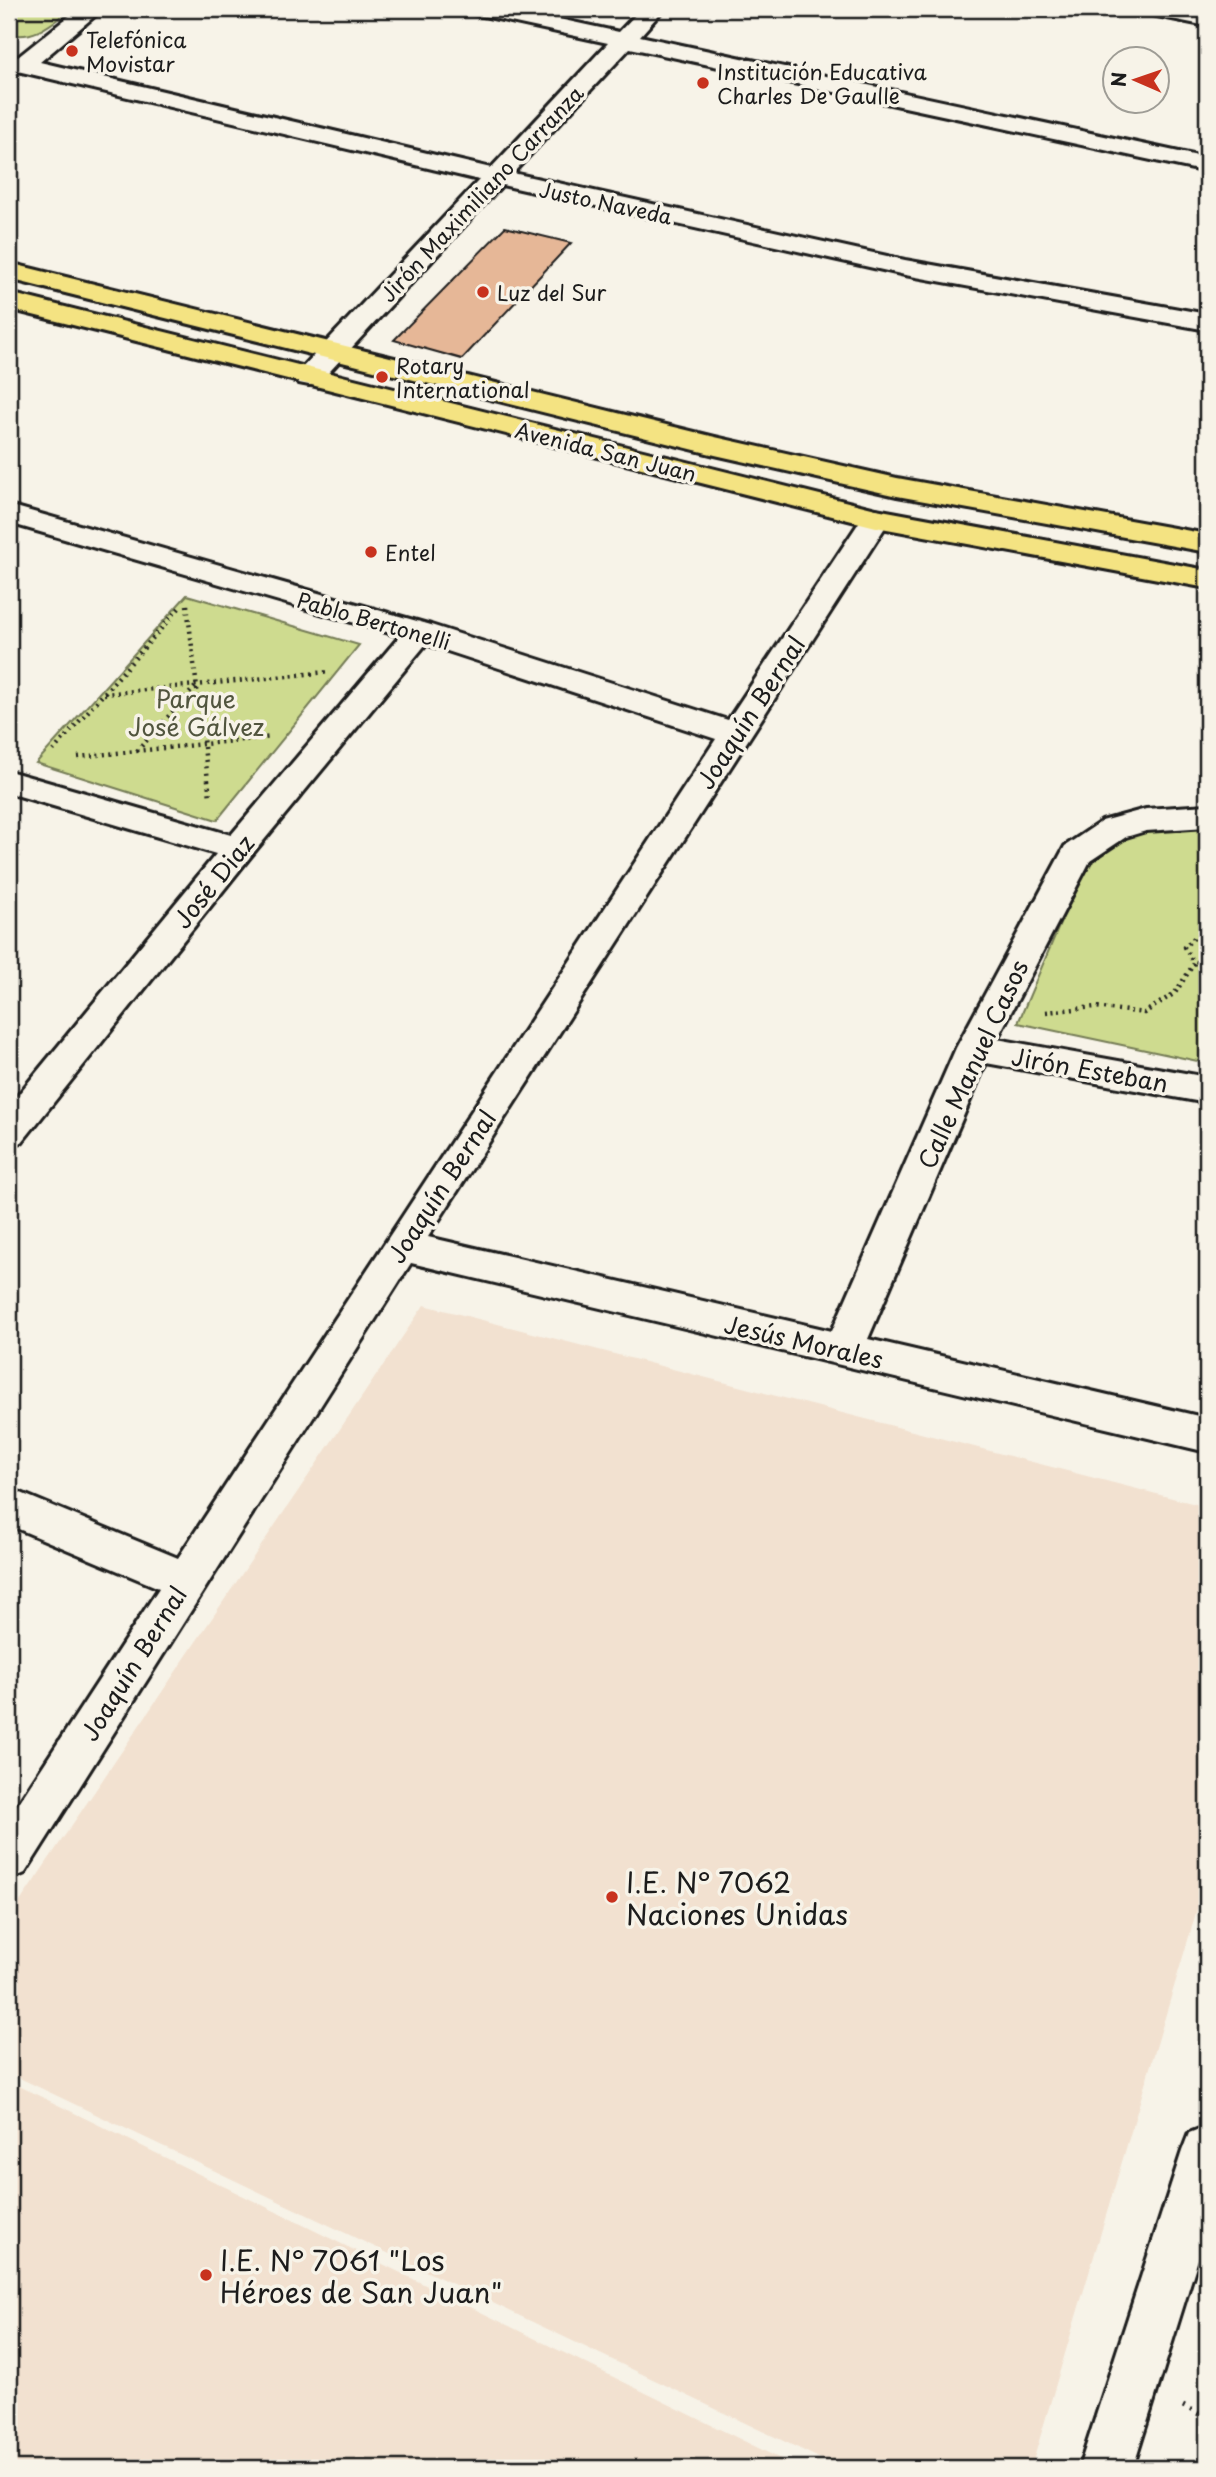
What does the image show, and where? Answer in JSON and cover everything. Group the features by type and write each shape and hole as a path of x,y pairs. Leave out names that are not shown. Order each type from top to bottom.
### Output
{"main road":[{"name":"Avenida San Juan","path":"9,271 125,302 702,443 897,487 1207,542"},
{"name":"Avenida San Juan","path":"9,302 876,517 1207,579"}],"street":[{"path":"15,64 92,9"},
{"path":"482,9 1207,165"},
{"name":"Jirón Maximiliano Carranza","path":"309,377 653,9"},
{"path":"1155,9 1195,14"},
{"name":"Justo Naveda","path":"15,64 493,178 957,278 1207,322"},
{"name":"Pablo Bertonelli","path":"9,514 420,632 736,734"},
{"name":"Joaquín Bernal","path":"9,1858 401,1246 876,517"},
{"name":"José Diaz","path":"9,1132 21,1099 239,849 420,632"},
{"path":"15,784 239,849"},
{"name":"Calle Manuel Casos","path":"844,1350 974,1048 1077,854 1114,829 1146,820 1207,816"},
{"name":"Jirón Esteban","path":"974,1048 1207,1090"},
{"name":"Jesús Morales","path":"401,1246 1207,1435"},
{"path":"9,1506 186,1580"},
{"path":"1106,2468 1207,2151"}],"path":[{"path":"186,600 199,604"},
{"path":"186,600 212,814 239,849"},
{"path":"15,784 44,761 186,600"},
{"path":"320,683 336,664"},
{"path":"103,694 329,672"},
{"path":"137,751 197,685"},
{"path":"44,761 276,737 268,746"},
{"path":"1199,937 1207,919"},
{"path":"1207,938 1188,940 1184,947 1187,956 1195,962 1207,964"},
{"path":"974,1048 1024,1020 1063,1008 1114,1007 1144,1013 1176,993 1189,979 1195,962"}],"shaded area":[{"name":"I.E. N° 7062 Naciones Unidas","path":"424,1305 1207,1507 1207,1876 1031,2468 840,2468 9,2073 9,1918"},
{"name":"I.E. N° 7061 \"Los Héroes de San Juan\"","path":"9,2081 799,2468 9,2468"}],"green space":[{"path":"9,9 71,9 35,33 18,35 9,34"},
{"name":"Parque José Gálvez","path":"187,595 359,645 217,820 36,763"},
{"path":"1184,827 1207,829 1207,1063 1018,1023 1087,860 1121,839 1157,830"}],"building":[{"name":"Luz del Sur","path":"505,227 571,243 462,359 394,340"}],"place":[{"name":"Telefónica Movistar","path":"72,51"},
{"name":"Institución Educativa Charles De Gaulle","path":"703,83"},
{"name":"Luz del Sur","path":"483,292"},
{"name":"Rotary International","path":"382,377"},
{"name":"Entel","path":"371,552"},
{"name":"I.E. N° 7062 Naciones Unidas","path":"612,1897"},
{"name":"I.E. N° 7061 \"Los Héroes de San Juan\"","path":"206,2275"}]}
